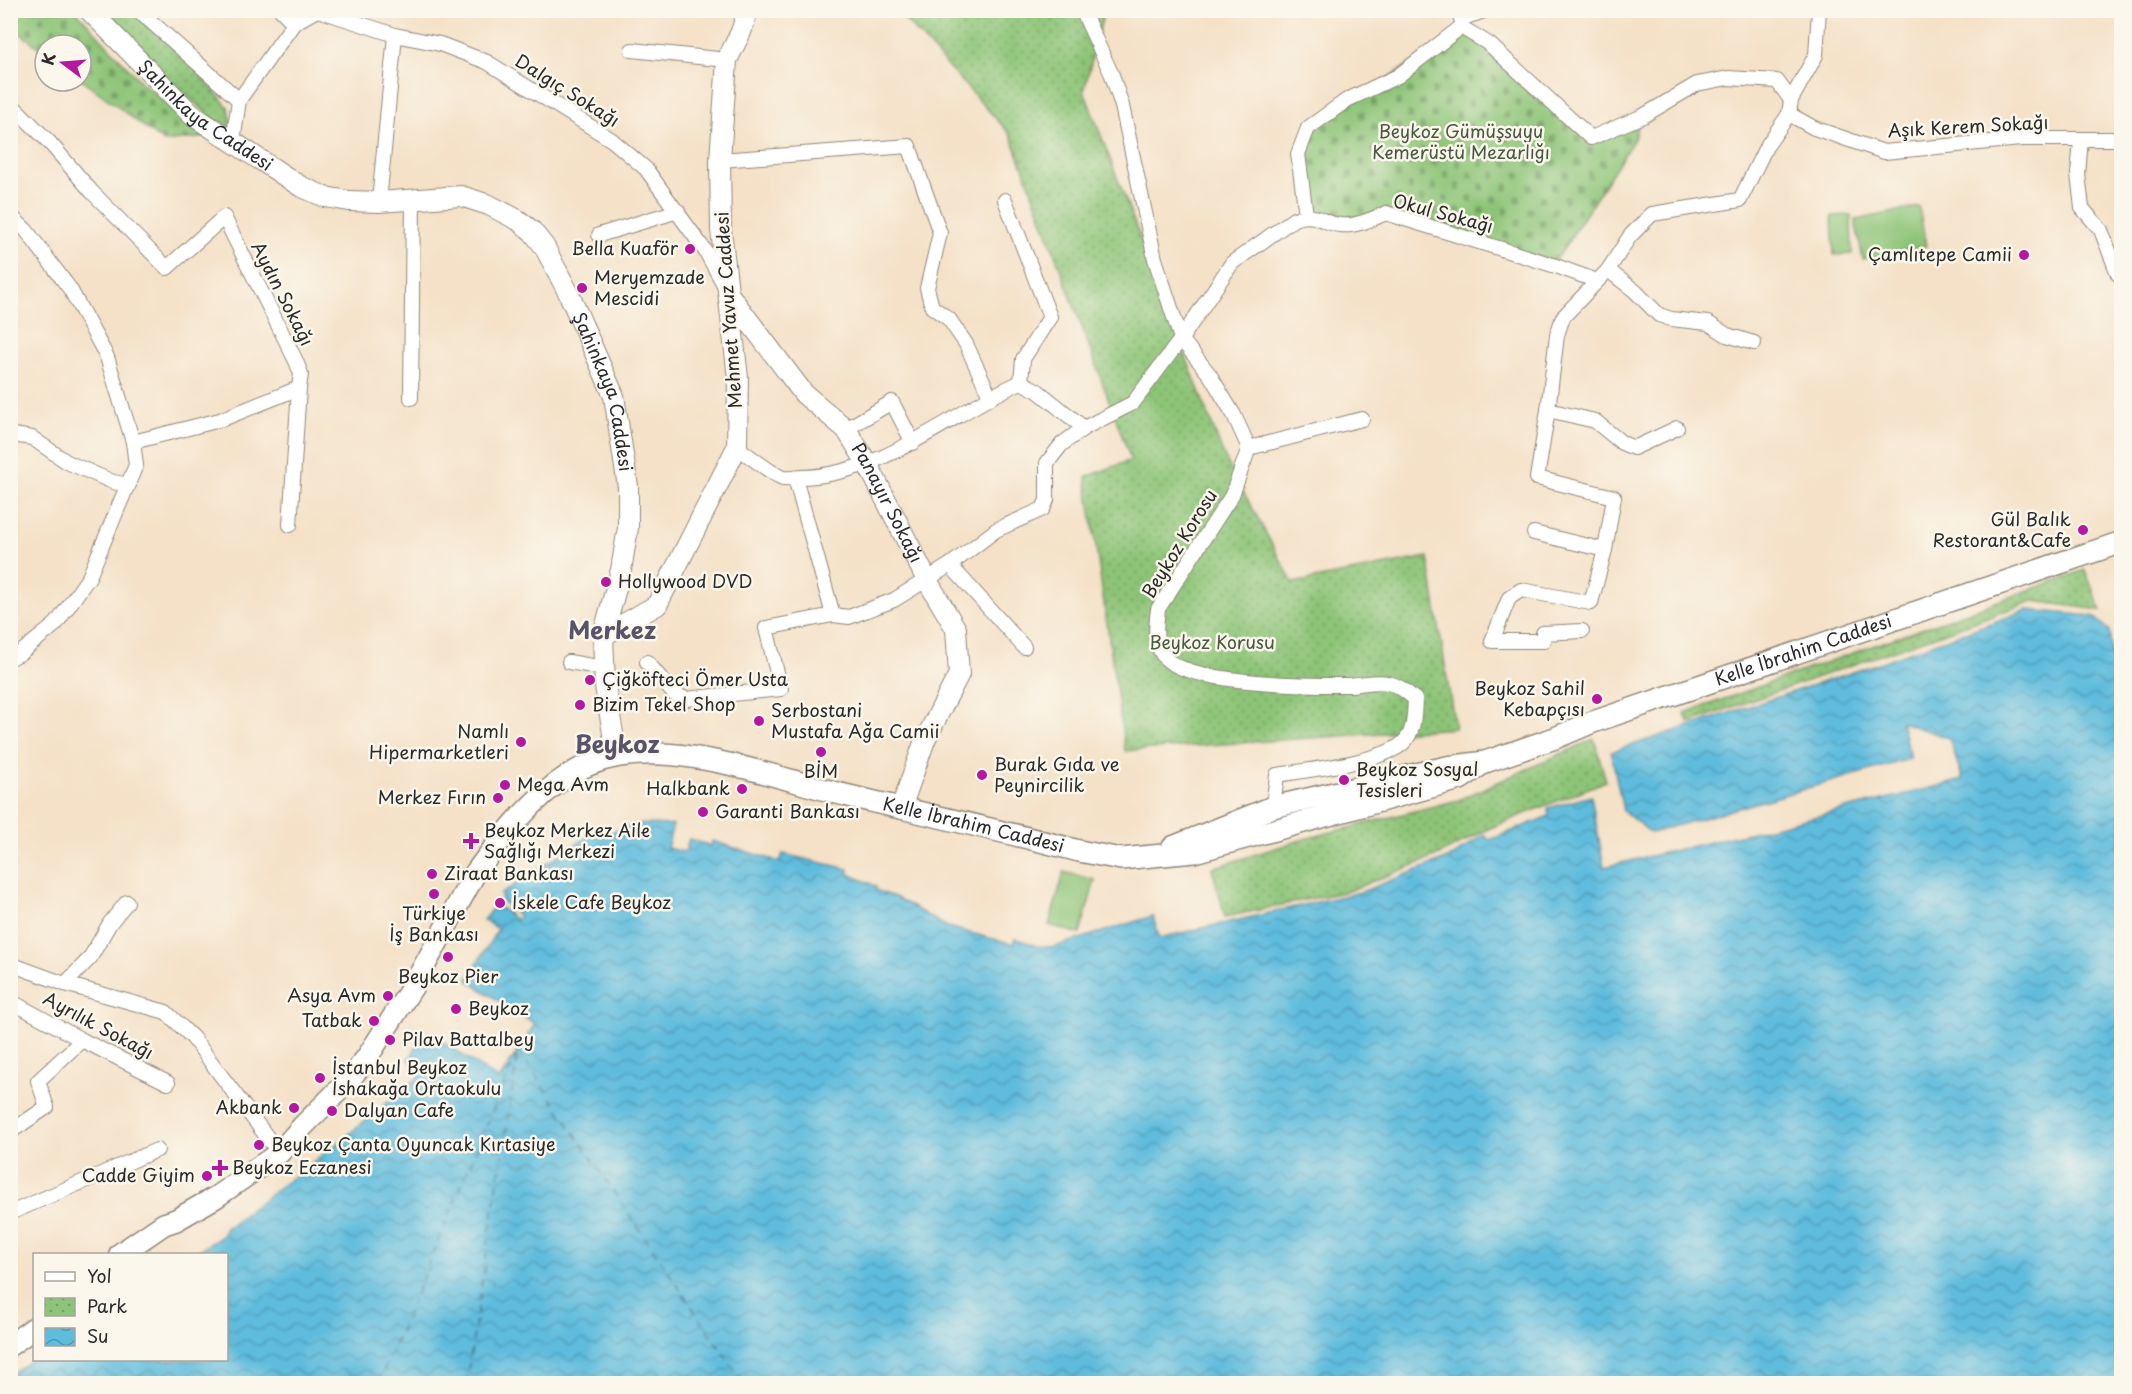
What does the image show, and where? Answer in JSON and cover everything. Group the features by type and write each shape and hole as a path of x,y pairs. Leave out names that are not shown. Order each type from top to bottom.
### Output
{"main road":[{"name":"Kelle İbrahim Caddesi","path":"1154,855 1273,807 1447,766 1485,762 1555,738 1593,722 2121,542"},
{"name":"Kelle İbrahim Caddesi","path":"176,1220 216,1197 279,1153 303,1125 347,1082 366,1059 415,983 474,875 527,811 564,778 593,763 617,758 669,754 716,761 1102,856 1127,859 1194,852 1460,779 1485,762"},
{"path":"121,1253 164,1224 176,1220"},
{"path":"139,1253 168,1232 176,1220"},
{"path":"10,1330 33,1314"},
{"path":"10,1345 33,1329"}],"street":[{"name":"Şahinkaya Caddesi","path":"90,10 192,115 300,186 325,197 349,201 379,202 461,196 489,205 518,220 532,231 544,246 614,396 628,487 628,528 621,570 603,636 603,668 617,758"},
{"path":"138,10 239,100"},
{"path":"281,10 294,23"},
{"path":"233,142 239,100 294,23 317,10"},
{"name":"Dalgıç Sokağı","path":"317,10 395,35 440,44 487,62 612,140 646,169 678,211 706,252 729,295"},
{"name":"Mehmet Yavuz Caddesi","path":"603,636 657,605 737,447 738,378 721,230 720,160 727,60 741,32 748,10"},
{"path":"1082,10 1112,75 1122,106 1155,259 1181,339 1210,375 1234,415 1249,448 1362,418"},
{"path":"647,662 674,694 686,699 781,689 766,628 833,615 849,617 894,600 950,565 996,530 1043,509 1047,500 1047,463 1062,444 1084,428 1133,403 1181,339 1232,264 1294,219 1306,215 1298,154 1308,128 1347,100 1398,76 1460,19 1487,10"},
{"path":"1582,631 1543,633 1543,640 1492,641 1509,598 1521,590 1591,603 1605,550 1614,497 1537,478 1557,335 1563,317 1608,270 1630,236 1652,214 1740,200 1766,147 1789,114 1791,100 1816,55 1819,10"},
{"path":"1460,19 1592,138 1643,116 1698,84 1728,78 1777,81 1791,100"},
{"path":"379,202 395,35"},
{"path":"632,50 727,60"},
{"name":"Aydın Sokağı","path":"10,103 50,143 92,192 167,268 224,217 301,374 290,525"},
{"name":"Aşık Kerem Sokağı","path":"1789,114 1814,128 1884,152 2020,139 2121,139"},
{"path":"2081,140 2078,174 2082,208 2101,230 2121,278"},
{"path":"720,160 909,146 940,233 927,288 933,307 949,319 966,344 990,396"},
{"path":"411,398 413,199"},
{"path":"1005,200 1050,317 1023,359 1021,382"},
{"path":"599,235 678,211"},
{"name":"Okul Sokağı","path":"1306,215 1341,226 1366,222 1386,213 1597,281"},
{"path":"10,215 26,230 70,288 107,357 133,442 136,465 88,577 56,624 19,654 10,658"},
{"path":"1608,270 1635,291 1659,315 1671,320 1708,323 1727,335 1754,343"},
{"name":"Panayır Sokağı","path":"729,295 804,394 846,429 867,463 927,580 956,629 958,674 925,741 901,808"},
{"path":"1021,382 1038,392 1084,428"},
{"path":"737,447 783,478 821,477 867,463 913,443 990,396 1021,382"},
{"path":"133,442 220,420 299,388"},
{"name":"Panayır Sokağı","path":"846,429 892,402 913,443"},
{"path":"1548,410 1595,420 1622,443 1634,448 1677,428"},
{"path":"11,435 32,438 67,462 113,482 129,485"},
{"name":"Beykoz Korosu","path":"1249,448 1232,495 1158,609 1155,631 1162,654 1177,668 1237,681 1347,685 1387,682 1402,688 1414,699 1413,727 1403,743 1376,758 1278,775 1273,807"},
{"path":"795,477 833,615"},
{"path":"1534,533 1605,550"},
{"path":"950,565 1024,647"},
{"path":"568,662 603,668"},
{"path":"65,984 90,958 110,923 127,902"},
{"path":"10,968 13,965 65,984 166,1012 193,1038 279,1153"},
{"name":"Ayrılık Sokağı","path":"10,1001 168,1083"},
{"path":"10,1132 47,1107 38,1081 82,1040"},
{"path":"10,1213 157,1150"}],"green space":[{"path":"10,11 76,11 142,83 208,137 164,142 93,88 93,33 33,33 33,43 11,26"},
{"path":"103,11 130,11 186,57 228,107 232,128 213,119 145,58"},
{"name":"Beykoz Korusu","path":"897,11 1104,11 1084,91 1224,456 1293,583 1428,557 1455,728 1125,751 1086,477 1131,460 1011,135"},
{"name":"Beykoz Gümüşsuyu Kemerüstü Mezarlığı","path":"1461,31 1487,46 1591,140 1638,124 1634,139 1555,262 1384,210 1342,223 1309,212 1299,154 1310,129"},
{"path":"1919,207 1926,246 1863,259 1855,220"},
{"path":"1851,215 1852,254 1834,255 1832,216"},
{"path":"2085,570 2101,610 2033,601 1688,723 1685,713"},
{"path":"1594,739 1606,781 1490,828 1437,856 1348,891 1225,917 1212,868 1304,839 1458,800"},
{"path":"1064,872 1095,880 1080,934 1049,925"}],"water":[{"path":"2027,610 2093,616 2109,630 2113,669 2121,667 2121,1383 11,1383 11,1375 33,1359 33,1361 228,1361 228,1253 195,1253 221,1237 226,1228 339,1142 420,1076 409,1059 423,1036 430,1033 499,1080 535,1024 467,980 498,929 483,920 496,904 516,920 519,916 502,901 501,894 597,830 605,834 638,824 673,825 667,848 685,852 689,839 711,846 712,841 780,862 783,854 849,869 849,874 876,886 876,890 897,898 947,927 1013,944 1015,938 1037,946 1054,947 1153,916 1159,938 1361,892 1454,856 1483,835 1490,840 1549,816 1548,808 1591,796 1604,867 1963,780 1949,738 1901,722 1910,759 1651,833 1623,811 1611,752 1862,669"}],"ferry route":[{"path":"378,1384 518,1051"},
{"path":"519,1051 744,1384"},
{"path":"466,1384 518,1054"}],"place":[{"name":"Bella Kuaför","path":"690,249"},
{"name":"Çamlıtepe Camii","path":"2024,255"},
{"name":"Meryemzade Mescidi","path":"582,288"},
{"name":"Gül Balık Restorant&Cafe","path":"2083,530"},
{"name":"Hollywood DVD","path":"606,582"},
{"name":"Çiğköfteci Ömer Usta","path":"590,680"},
{"name":"Beykoz Sahil Kebapçısı","path":"1597,699"},
{"name":"Bizim Tekel Shop","path":"580,705"},
{"name":"Serbostani Mustafa Ağa Camii","path":"759,721"},
{"name":"Namlı Hipermarketleri","path":"521,742"},
{"name":"BİM","path":"821,752"},
{"name":"Burak Gıda ve Peynircilik","path":"982,775"},
{"name":"Beykoz Sosyal Tesisleri","path":"1344,780"},
{"name":"Mega Avm","path":"505,785"},
{"name":"Halkbank","path":"742,789"},
{"name":"Merkez Fırın","path":"498,798"},
{"name":"Garanti Bankası","path":"703,812"},
{"name":"Beykoz Merkez Aile Sağlığı Merkezi","path":"471,841"},
{"name":"Ziraat Bankası","path":"432,874"},
{"name":"Türkiye İş Bankası","path":"434,894"},
{"name":"İskele Cafe Beykoz","path":"500,903"},
{"name":"Beykoz Pier","path":"448,957"},
{"name":"Asya Avm","path":"388,996"},
{"name":"Beykoz","path":"456,1009"},
{"name":"Tatbak","path":"374,1021"},
{"name":"Pilav Battalbey","path":"390,1040"},
{"name":"İstanbul Beykoz İshakağa Ortaokulu","path":"320,1078"},
{"name":"Akbank","path":"294,1108"},
{"name":"Dalyan Cafe","path":"332,1111"},
{"name":"Beykoz Çanta Oyuncak Kırtasiye","path":"259,1145"},
{"name":"Beykoz Eczanesi","path":"220,1168"},
{"name":"Cadde Giyim","path":"207,1176"}],"district":[{"name":"Merkez","path":"612,631"},
{"name":"Beykoz","path":"617,745"}]}
